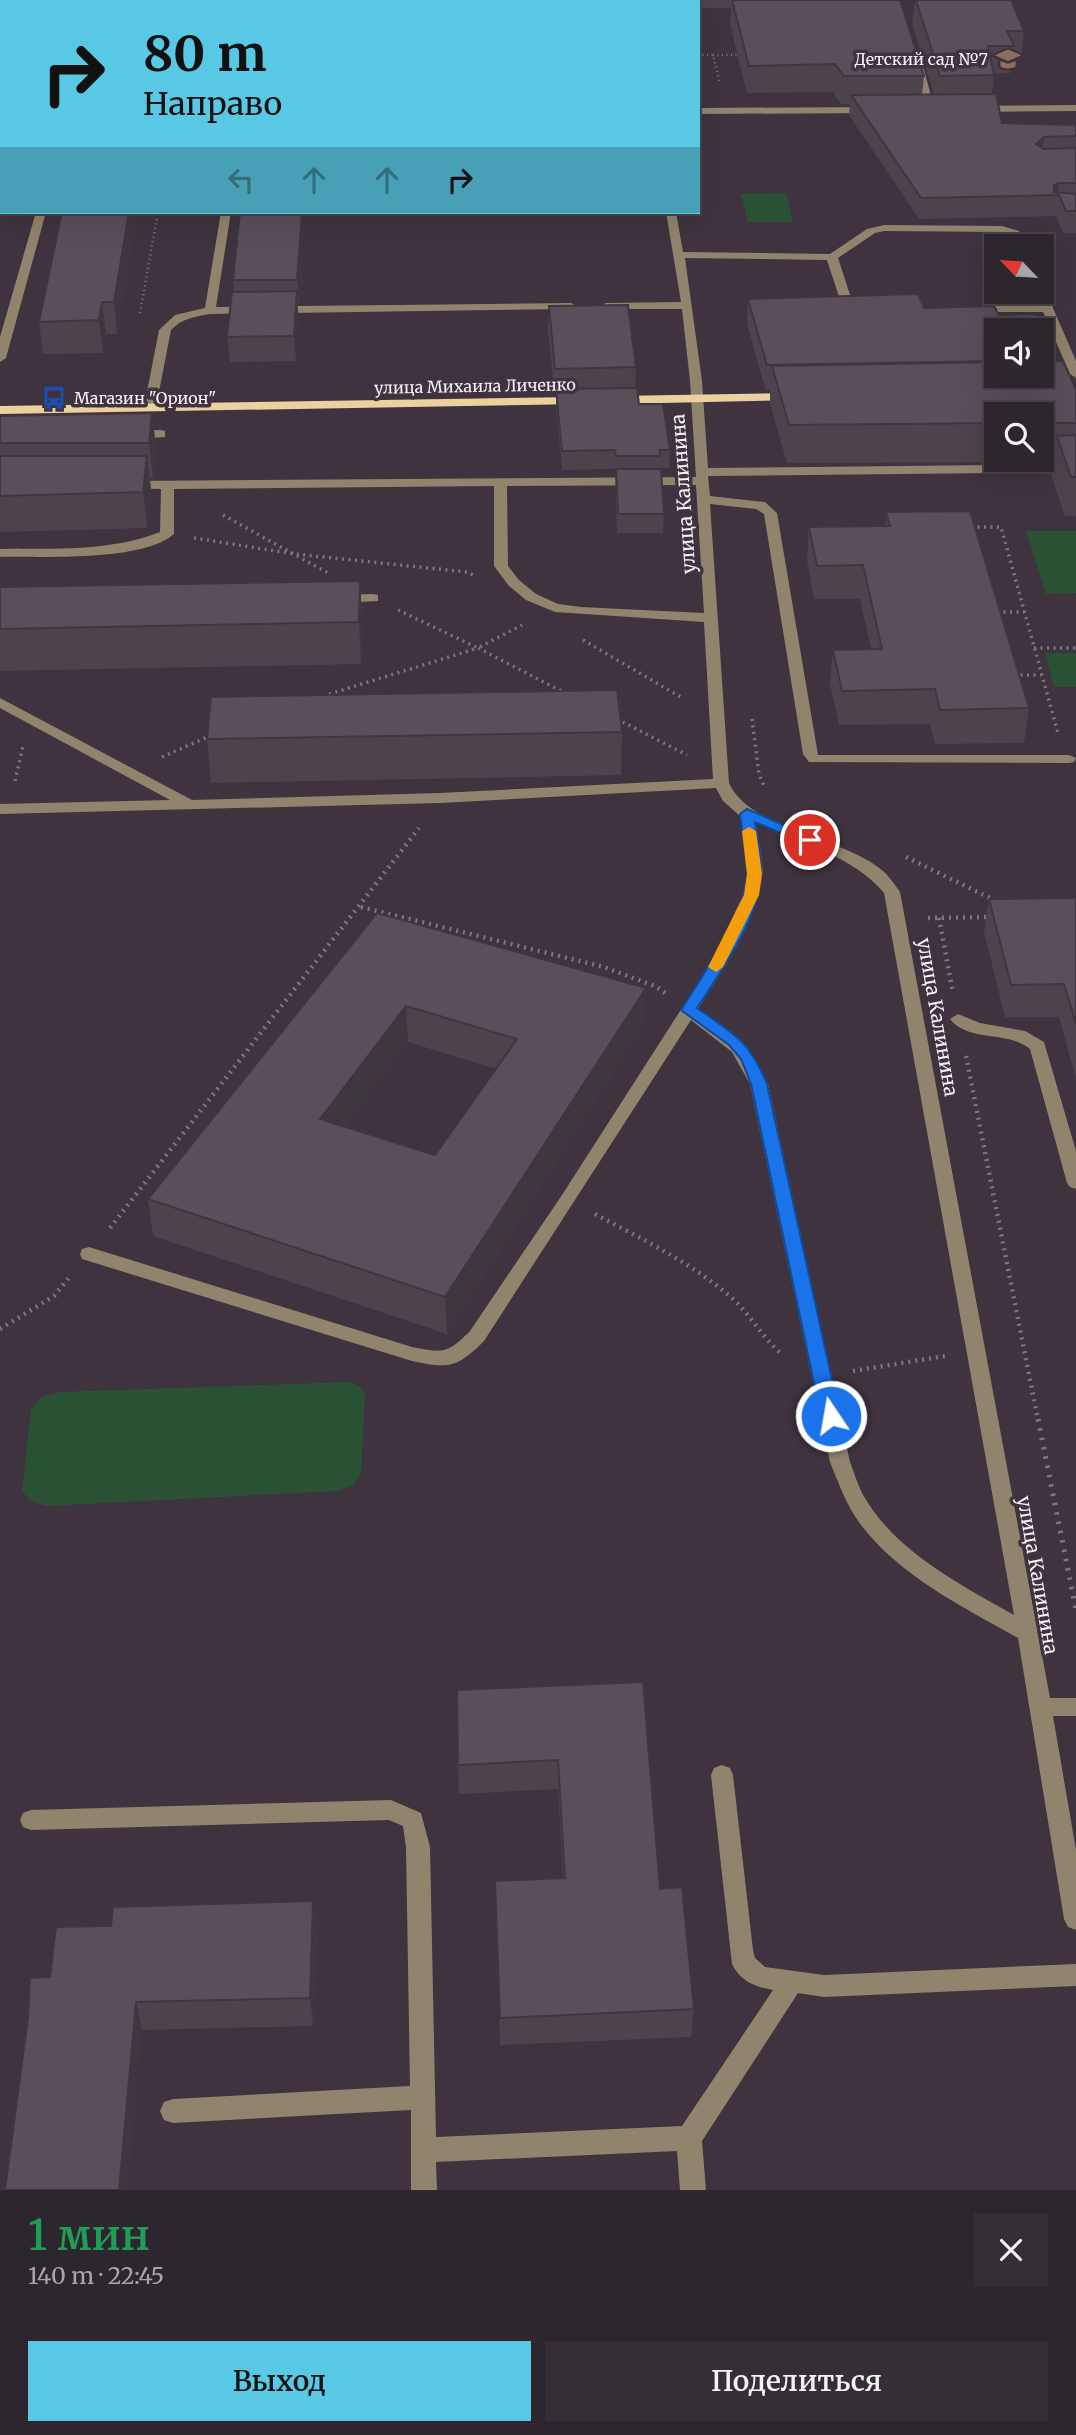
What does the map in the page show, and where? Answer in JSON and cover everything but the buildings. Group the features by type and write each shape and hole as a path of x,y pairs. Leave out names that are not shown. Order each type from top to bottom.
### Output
{"main road":[{"name":"улица Михаила Личенко","path":"0,410 802,397"}],"street":[{"path":"912,47 931,109"},
{"path":"957,109 1076,108"},
{"path":"917,109 944,109"},
{"path":"700,111 890,110"},
{"path":"0,358 40,214"},
{"path":"210,312 226,214"},
{"name":"улица Калинина","path":"671,214 687,305 697,399 721,783 728,798 747,814 851,858 877,874 892,892 1028,1633 1076,1915"},
{"path":"679,255 832,257 871,231 884,228 1002,229 1015,234"},
{"path":"832,257 848,306 874,310"},
{"path":"1045,304 1076,374"},
{"path":"592,306 687,305"},
{"path":"149,407 165,330 170,321 183,315 210,312 578,306"},
{"path":"954,309 1047,309"},
{"path":"121,435 161,435"},
{"path":"111,485 500,482 703,484 1076,468"},
{"path":"500,482 500,566 514,583 531,597 555,608 712,618"},
{"path":"703,484 760,505 771,513 810,754 814,758 1069,759"},
{"path":"0,553 114,549 150,542 167,534 168,485"},
{"path":"318,600 373,598"},
{"path":"0,702 7,710 29,717 189,804"},
{"path":"4,809 440,797 721,783"},
{"path":"89,1254 412,1354 441,1360 458,1355 477,1336 568,1200 724,955 751,895 755,874 747,814"},
{"path":"689,1010 734,1042 748,1057 759,1084 841,1462 855,1498 880,1531 912,1562 988,1611 1028,1633"},
{"path":"958,1019 967,1027 978,1030 1017,1031 1038,1046 1076,1183"},
{"path":"1039,1707 1076,1707"},
{"path":"722,1775 744,1964 760,1977 824,1986 1076,1975"},
{"path":"32,1820 391,1810 413,1821 418,1847 424,2190"},
{"path":"693,2190 689,2138 791,1983"},
{"path":"173,2110 423,2097"},
{"path":"425,2150 689,2138"}],"path":[{"path":"713,55 751,55"},
{"path":"140,314 158,214"},
{"path":"168,485 373,598 576,698"},
{"path":"960,527 1001,527 1057,730 1069,759"},
{"path":"167,534 295,554 467,572 476,578"},
{"path":"989,612 1024,612"},
{"path":"320,697 478,648 527,622"},
{"path":"575,636 694,704"},
{"path":"1034,648 1076,648"},
{"path":"1003,675 1041,675"},
{"path":"751,706 759,774 767,793"},
{"path":"4,809 29,717"},
{"path":"612,717 697,761"},
{"path":"130,771 216,733"},
{"path":"0,1328 54,1296 89,1254 360,907 440,797"},
{"path":"905,856 1003,904"},
{"path":"360,907 604,967 657,987 689,1010"},
{"path":"899,920 1002,917"},
{"path":"939,918 1076,1610"},
{"path":"568,1200 679,1258 748,1313 778,1351 796,1363 821,1370 848,1371 881,1368 940,1356 977,1353"}],"green space":[{"path":"786,193 793,222 748,222 741,194"},
{"path":"1026,531 1076,531 1076,593 1046,594"},
{"path":"1045,653 1076,653 1076,687 1054,687"},
{"path":"349,1382 360,1386 365,1394 361,1474 353,1485 337,1491 46,1506 31,1501 22,1491 31,1410 41,1397 60,1392"}],"slow traffic":[{"path":"716,967 751,895 755,874 749,831"}],"place":[{"name":"Детский сад №7","path":"1008,59"},
{"name":"Магазин \"Орион\"","path":"54,398"}],"route":[{"path":"810,840 747,814 755,874 751,895 724,955 689,1010 734,1042 748,1057 759,1084 831,1416"}]}
